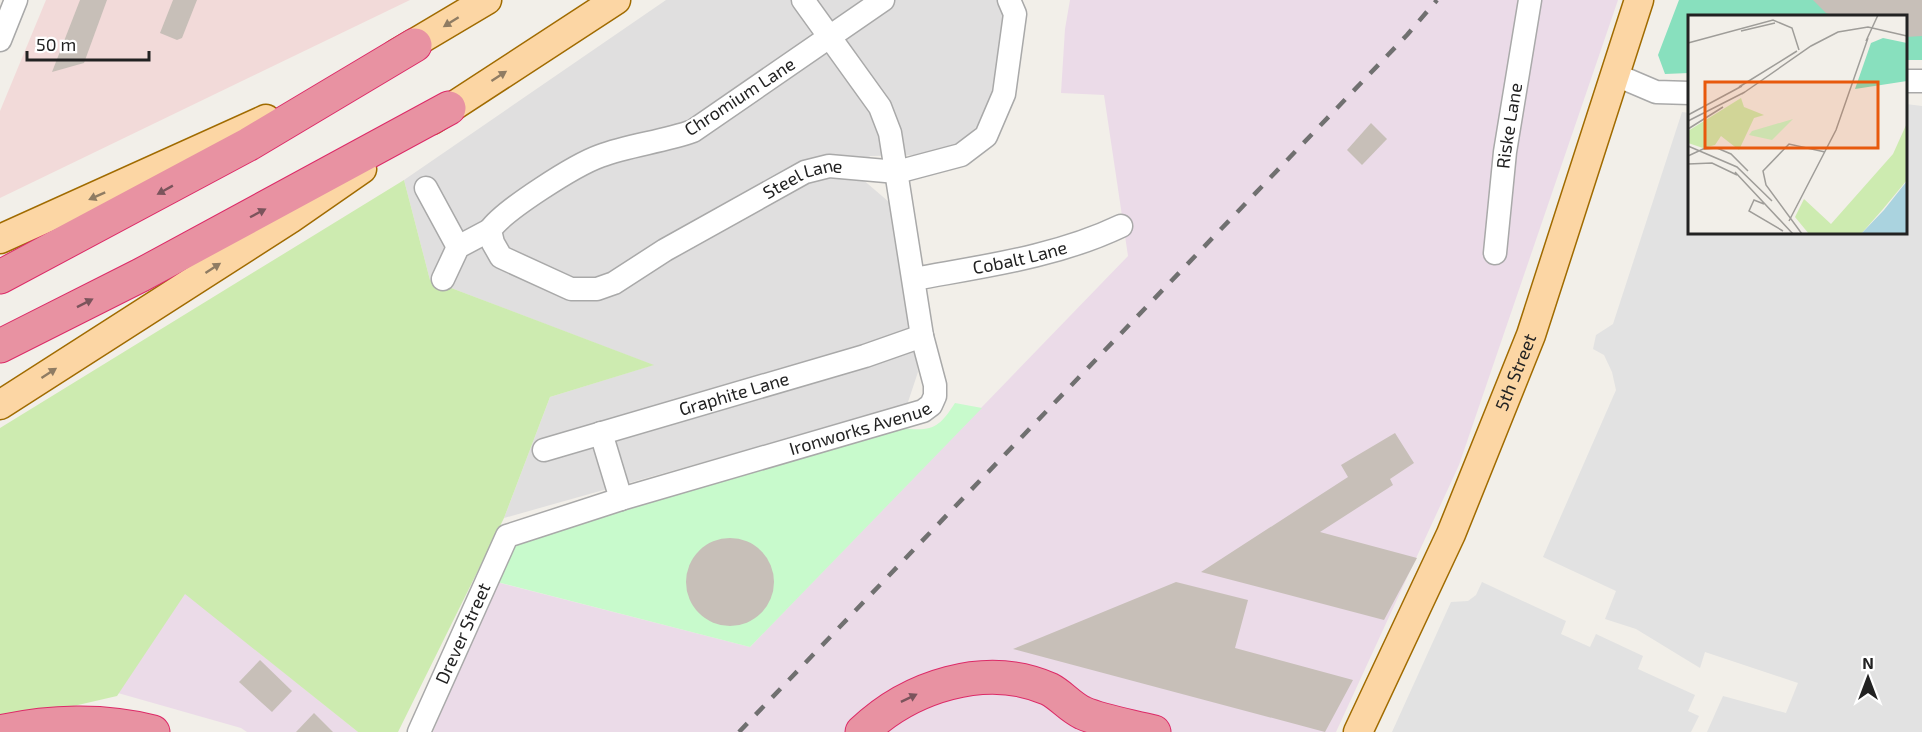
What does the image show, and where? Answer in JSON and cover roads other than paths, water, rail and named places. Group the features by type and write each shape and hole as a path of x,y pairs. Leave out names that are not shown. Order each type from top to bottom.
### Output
{"highway":[{"path":"0,277 249,144 415,45"},
{"path":"7,342 141,275 450,108"},
{"path":"862,732 893,706 913,695 958,681 982,679 1019,682 1050,689 1083,713 1154,732"},
{"path":"0,732 28,725 76,723 144,730"}],"main road":[{"path":"0,239 210,145 415,45 487,0"},
{"path":"0,405 290,219 450,108 616,0"},
{"name":"5th Street","path":"1358,732 1451,534 1531,335 1640,0"}],"street":[{"path":"0,40 16,0"},
{"name":"Ironworks Avenue","path":"507,536 621,499 923,411 931,405 935,390 922,336 890,133 880,107 803,0"},
{"name":"Chromium Lane","path":"458,247 490,230 498,220 512,210 600,156 665,141 693,131 883,0"},
{"name":"Steel Lane","path":"490,230 493,243 501,257 571,289 597,289 614,283 665,250 804,172 829,166 897,172 961,155 986,136 1004,94 1015,14 1009,0"},
{"name":"Riske Lane","path":"1495,253 1505,152 1530,0"},
{"path":"1616,75 1656,92 1688,93"},
{"path":"426,188 458,247 443,279"},
{"name":"Cobalt Lane","path":"914,279 1087,243 1121,226"},
{"name":"Graphite Lane","path":"544,450 865,356 922,336"},
{"path":"602,433 621,499"},
{"name":"Drever Street","path":"419,732 507,536"}],"railway":[{"path":"739,732 1407,35 1437,0"}]}
